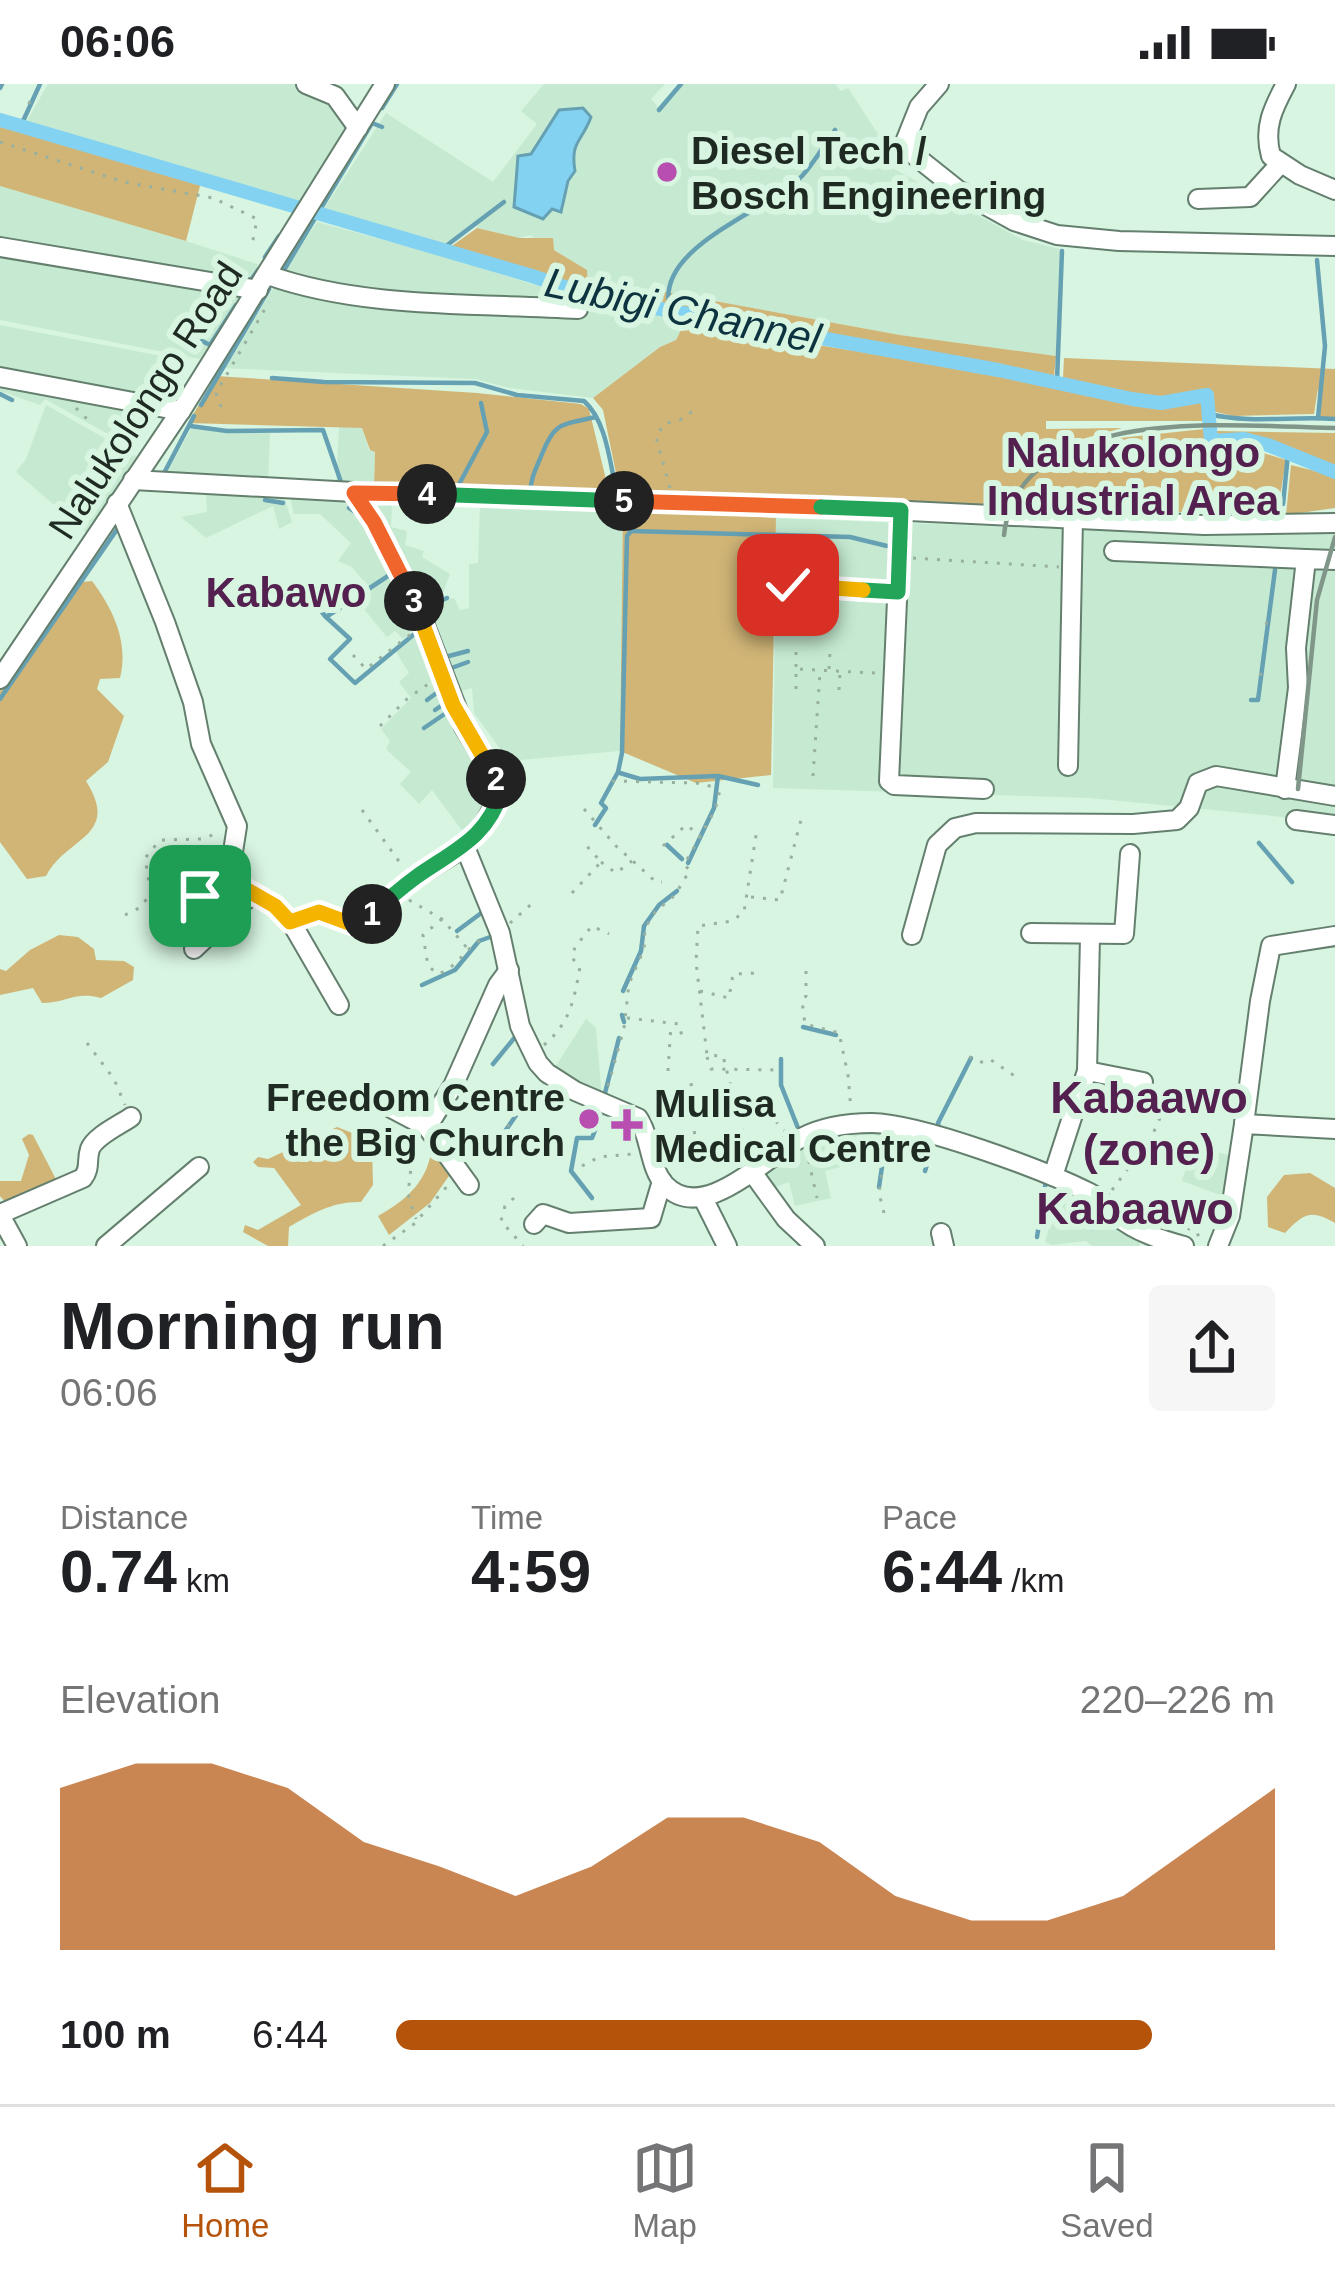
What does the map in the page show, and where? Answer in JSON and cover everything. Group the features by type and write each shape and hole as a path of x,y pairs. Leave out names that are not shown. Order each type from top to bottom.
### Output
{"street":[{"path":"306,84 334,96 358,128"},
{"name":"Nalukolongo Road","path":"0,680 269,282 385,84"},
{"path":"939,84 920,107 904,142 921,164 958,190 1038,230 1119,241 1335,245"},
{"path":"1286,84 1272,109 1266,134 1271,156 1335,190"},
{"path":"1198,199 1250,197 1280,164"},
{"path":"0,247 348,295 578,309"},
{"path":"0,377 181,410"},
{"path":"133,480 354,493 1230,525 1334,523 1335,560 1114,551"},
{"path":"290,922 319,912 357,926 406,885 465,848 498,802 502,787 464,727 424,622 374,522 354,493"},
{"path":"117,503 179,662 201,744 237,826 232,858 244,888 275,906 290,922 339,1004"},
{"path":"901,510 889,781 984,789"},
{"path":"1068,766 1072,518"},
{"path":"1226,554 1230,525"},
{"path":"1285,789 1298,688 1306,559"},
{"path":"788,585 898,592"},
{"path":"912,934 937,845 955,828 976,823 1177,820 1189,808 1198,783 1216,776 1335,796"},
{"path":"1296,820 1335,825"},
{"path":"465,848 500,933 520,1026 534,1054 551,1076 638,1118 662,1181 678,1194 703,1198 817,1131 852,1124 891,1125 1053,1176 1102,1200 1122,1220 1184,1246"},
{"path":"1031,933 1090,937 1126,933 1130,854"},
{"path":"194,949 244,888"},
{"path":"1218,1246 1230,1216 1271,946 1335,936"},
{"path":"1053,1176 1087,1071 1090,937"},
{"path":"427,1127 453,1087 509,970"},
{"path":"1087,1071 1143,1082"},
{"path":"392,1108 427,1127 464,1180"},
{"path":"8,1240 0,1215 83,1178 90,1168 91,1148 130,1118"},
{"path":"1244,1124 1335,1129"},
{"path":"106,1246 199,1167"},
{"path":"758,1167 786,1219 815,1246"},
{"path":"534,1224 543,1214 569,1223 651,1218 662,1181"},
{"path":"703,1198 727,1246"}],"path":[{"path":"0,142 124,182 213,198 257,219 252,245"},
{"path":"221,407 216,393 269,282"},
{"path":"657,502 670,490 656,437 664,424 694,410"},
{"path":"899,556 1071,568"},
{"path":"1265,623 1272,624"},
{"path":"353,655 366,669 419,627"},
{"path":"796,651 796,689"},
{"path":"830,652 830,671"},
{"path":"796,669 895,674"},
{"path":"813,776 820,670"},
{"path":"839,690 840,671"},
{"path":"1259,674 1266,675"},
{"path":"380,726 436,678"},
{"path":"603,1102 626,1017 629,984 644,950 645,928 690,870 684,865 719,787 615,781"},
{"path":"584,809 656,882 662,882"},
{"path":"362,810 421,910 442,919 468,950"},
{"path":"749,897 780,899 802,816"},
{"path":"663,846 686,825 700,836"},
{"path":"151,894 145,858 160,840 202,839 237,826"},
{"path":"758,829 744,912 732,921 698,926 698,991 711,1069 779,1070"},
{"path":"585,844 618,872 633,860"},
{"path":"572,892 601,862"},
{"path":"151,894 200,896 244,888"},
{"path":"125,915 151,894"},
{"path":"442,919 423,935 428,966 438,974 454,968 474,942 500,933 536,900"},
{"path":"534,1054 560,1030 577,1000 580,967 572,958 575,947 592,926 609,934"},
{"path":"806,971 802,1001 806,1024 839,1033 852,1124"},
{"path":"698,991 729,998 734,974 758,973"},
{"path":"626,1017 681,1026 683,1041"},
{"path":"668,1071 670,1024"},
{"path":"87,1043 114,1078 130,1118"},
{"path":"707,1055 723,1056 742,1130 758,1167"},
{"path":"969,1057 984,1063 991,1060 1019,1078"},
{"path":"501,1137 532,1089 551,1076"},
{"path":"581,1166 649,1145 695,1139 691,1082"},
{"path":"759,1104 785,1131 799,1164 809,1162 817,1198"},
{"path":"1102,1200 1151,1138 1165,1107"},
{"path":"884,1214 879,1193 891,1125"},
{"path":"412,1159 408,1194 417,1221"},
{"path":"383,1246 464,1180"},
{"path":"1186,1196 1182,1226 1197,1232 1200,1246"},
{"path":"514,1198 505,1206 501,1221 524,1246"}],"shaded area":[{"path":"48,84 300,84 334,98 349,130 303,205 24,126"},
{"path":"544,84 665,84 651,99 658,107 678,84 835,84 841,91 848,88 878,134 869,155 1023,240 1060,249 1056,356 900,335 665,292 662,304 655,303 588,287 587,270 530,235 520,238 477,228 478,220 442,246 322,212 386,113 493,182 537,124 521,111"},
{"path":"0,125 201,182 186,241 0,186"},
{"path":"0,186 263,266 200,359 0,320"},
{"path":"317,222 586,301 687,318 676,340 593,398 475,379 221,368"},
{"path":"477,228 520,238 553,238 554,250 587,270 588,287 655,303 597,296 449,248"},
{"path":"665,292 900,335 1056,356 1054,377 662,304"},
{"path":"687,318 1157,406 1203,399 1205,421 1046,421 1046,429 1122,428 1075,441 1043,464 1043,473 1074,451 1101,440 1204,429 1206,444 1238,445 1286,460 1277,515 621,497 603,410 593,398 676,340"},
{"path":"0,325 187,361 172,387 176,389 135,449 45,399 40,405 0,391"},
{"path":"1064,358 1335,369 1335,419 1318,418 1318,388 1314,414 1234,416 1211,411 1208,392 1160,399 1063,378"},
{"path":"216,376 581,404 589,409 610,496 374,488 375,452 362,428 188,423"},
{"path":"46,405 136,456 89,535 16,472 26,459"},
{"path":"339,426 362,428 369,450 375,452 374,488 336,487"},
{"path":"191,429 270,433 268,483 165,476"},
{"path":"1217,431 1335,433 1335,467 1251,437 1216,437"},
{"path":"1291,465 1335,476 1335,508 1286,515"},
{"path":"206,493 283,494 292,522 279,529 273,506 206,538 181,517 207,512"},
{"path":"289,493 349,498 363,514 422,622 403,639 395,631 387,637 353,596 367,585 352,567 338,561 351,543 320,514 294,514"},
{"path":"372,498 392,500 391,527 407,531 405,545 424,551 422,557 450,574 440,601 454,598 460,610 469,608 469,564 478,563 480,503 623,507 620,751 509,761 474,713 472,688 452,694"},
{"path":"623,507 776,518 771,775 696,783 620,751"},
{"path":"776,518 1335,534 1335,822 1090,798 773,788"},
{"path":"92,581 112,615 122,652 120,678 100,679 97,689 124,716 108,762 86,781 95,800 94,825 46,876 27,879 0,842 0,691 72,583"},
{"path":"423,626 441,673 427,686 442,677 501,790 470,833 461,829 432,790 419,804 400,784 411,772 386,749 390,741 381,729 411,698 399,682 409,673 395,650"},
{"path":"59,935 78,937 94,949 96,960 124,961 134,967 133,980 101,998 42,1003 33,988 0,995 0,969 6,971 30,950"},
{"path":"586,1019 596,1028 602,1099 552,1072"},
{"path":"337,1127 365,1138 372,1148 373,1185 361,1202 333,1206 289,1227 288,1246 268,1246 243,1232 245,1225 258,1230 301,1205 274,1168 253,1162"},
{"path":"844,1128 888,1129 884,1151 837,1154 840,1167 825,1171 831,1198 795,1206 789,1182 768,1190 759,1169 792,1146"},
{"path":"29,1134 58,1183 7,1204 0,1196 0,1181 21,1181 29,1155 22,1139"},
{"path":"1179,1144 1238,1157 1228,1198 1182,1181 1188,1161 1173,1153"},
{"path":"432,1147 451,1173 430,1203 389,1235 378,1216 414,1188 426,1170"},
{"path":"1310,1173 1335,1188 1335,1223 1314,1215 1303,1217 1285,1233 1268,1227 1267,1197 1284,1175"},
{"path":"1065,1186 1143,1237 1139,1246 1045,1242"}],"water":[{"path":"583,108 591,117 575,147 575,171 561,212 552,209 543,219 514,207 518,156 531,154 559,110"}],"waterway":[{"path":"0,88 2,84"},
{"path":"17,126 40,84"},
{"path":"382,108 397,84"},
{"path":"659,110 681,84"},
{"name":"Lubigi Channel","path":"0,120 594,297 1132,399 1161,403 1207,395 1211,441 1244,439 1335,472"},
{"path":"284,270 372,123 382,127"},
{"path":"670,309 669,287 695,249 786,190 835,130"},
{"path":"442,249 504,202"},
{"path":"265,257 279,236"},
{"path":"1057,381 1062,251"},
{"path":"1317,260 1325,346 1318,418"},
{"path":"250,281 258,270"},
{"path":"201,405 269,289"},
{"path":"206,308 208,294"},
{"path":"202,341 210,345 236,305"},
{"path":"272,378 475,383 517,395 584,401 603,432 617,494"},
{"path":"0,394 12,400"},
{"path":"456,490 487,432 481,403"},
{"path":"1209,414 1240,419 1335,419"},
{"path":"163,475 194,416"},
{"path":"530,493 536,469 556,430 596,417"},
{"path":"190,426 227,431 323,430 342,485"},
{"path":"1283,504 1288,454"},
{"path":"265,500 283,503"},
{"path":"620,505 631,531 850,537 887,546"},
{"path":"349,508 355,512"},
{"path":"0,699 118,528"},
{"path":"595,825 606,808 601,803 618,772 622,753 627,536 631,531"},
{"path":"1251,700 1258,700 1275,570"},
{"path":"394,572 326,617 350,639 330,659 355,683 418,631"},
{"path":"317,593 311,598 325,616"},
{"path":"424,608 447,598"},
{"path":"445,657 468,651"},
{"path":"446,670 468,662"},
{"path":"427,700 442,689"},
{"path":"435,710 446,698"},
{"path":"424,728 449,711"},
{"path":"620,773 640,779 718,776 714,808 688,863"},
{"path":"718,776 758,785"},
{"path":"1259,843 1292,882"},
{"path":"667,845 682,859"},
{"path":"623,991 641,951 644,926 677,891"},
{"path":"457,931 484,911"},
{"path":"422,985 455,970 479,941 493,936"},
{"path":"622,1015 624,1022"},
{"path":"803,1027 836,1035"},
{"path":"493,1064 516,1036"},
{"path":"604,1097 619,1038"},
{"path":"940,1133 938,1123 971,1058"},
{"path":"781,1059 781,1085 798,1128"},
{"path":"497,1143 532,1092 551,1083"},
{"path":"592,1198 571,1171 577,1138 592,1138 603,1110"},
{"path":"879,1187 887,1133"},
{"path":"925,1171 934,1142"},
{"path":"1037,1237 1046,1180"},
{"path":"1076,1194 1082,1203 1081,1221 1092,1228"}],"railway":[{"path":"1004,535 1019,492 1049,461 1091,442 1140,430 1193,426 1335,428"},
{"path":"1298,789 1317,600 1335,537"}],"place":[{"name":"Diesel Tech / Bosch Engineering","path":"667,172"},
{"name":"Freedom Centre the Big Church","path":"589,1119"},
{"name":"Mulisa Medical Centre","path":"627,1125"}],"district":[{"name":"Nalukolongo Industrial Area","path":"1133,476"},
{"name":"Kabawo","path":"286,592"},
{"name":"Kabaawo (zone)","path":"1149,1123"},
{"name":"Kabaawo","path":"1135,1208"}],"route":[{"path":"200,896 235,883 275,906 290,922 319,912 357,926 413,879 465,848 502,793 453,705 404,580 354,493 901,510 898,592 788,585"}]}
